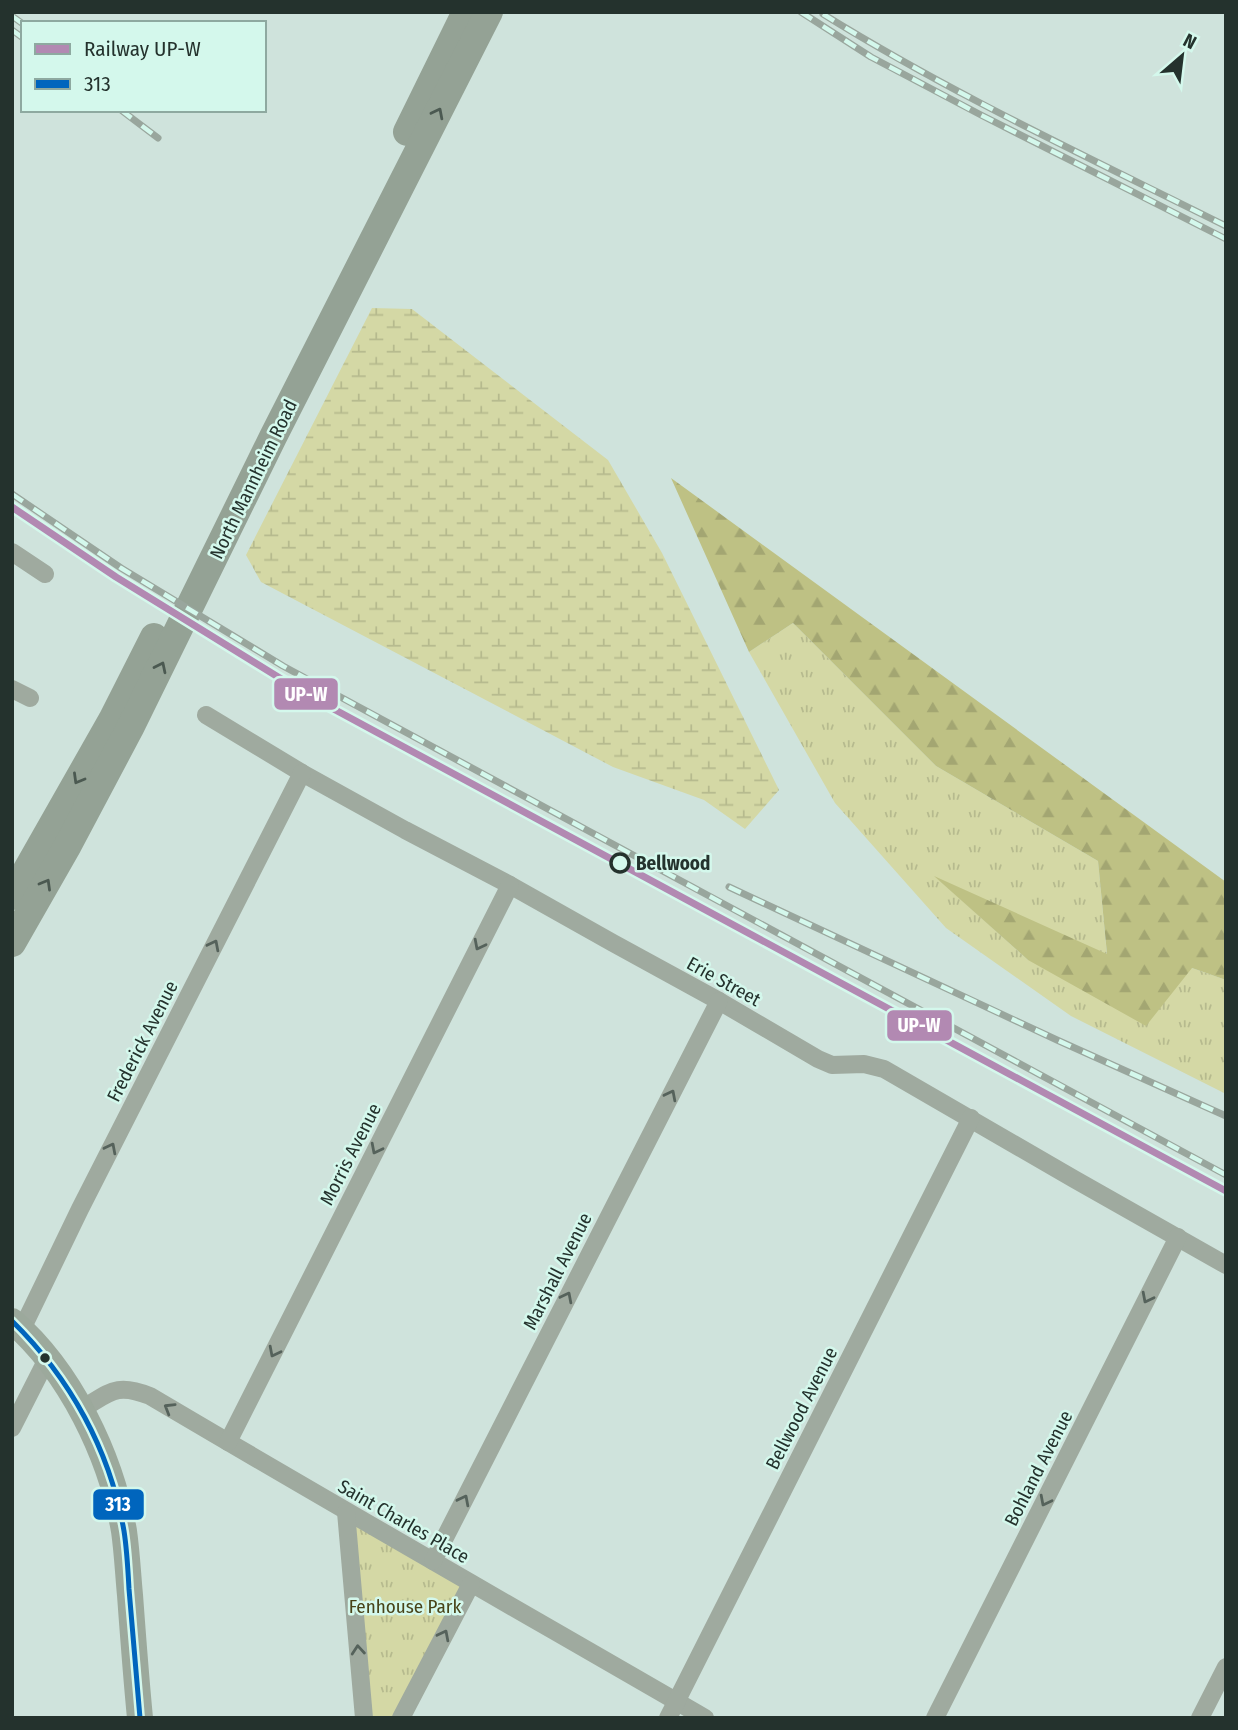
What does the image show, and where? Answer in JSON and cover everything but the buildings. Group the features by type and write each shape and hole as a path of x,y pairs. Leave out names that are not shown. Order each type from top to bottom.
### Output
{"main road":[{"name":"North Mannheim Road","path":"12,943 68,845 121,724 466,12"},
{"name":"North Mannheim Road","path":"12,896 121,724 273,437 489,12"},
{"path":"17,1325 66,1385 95,1438 108,1472 123,1527 140,1718"}],"street":[{"path":"12,552 45,574"},
{"path":"12,689 30,698"},
{"name":"Erie Street","path":"206,715 302,773 510,885 818,1059 832,1065 864,1064 884,1069 1226,1265"},
{"name":"Frederick Avenue","path":"17,1325 80,1209 302,773"},
{"name":"Morris Avenue","path":"228,1442 510,885"},
{"name":"Marshall Avenue","path":"433,1561 719,1001"},
{"name":"Bellwood Avenue","path":"668,1718 971,1118"},
{"name":"Bohland Avenue","path":"935,1718 1178,1237"},
{"path":"12,1428 47,1359"},
{"name":"Saint Charles Place","path":"80,1410 113,1391 122,1389 150,1396 345,1512 705,1718"},
{"path":"345,1512 365,1718"},
{"path":"401,1718 471,1584"},
{"path":"1200,1718 1226,1667"}],"green space":[{"path":"372,308 412,309 608,460 662,553 779,790 745,829 704,800 613,767 261,582 246,555"},
{"path":"671,478 1226,882 1226,980 1192,968 1146,1026 1028,960 934,876 1107,954 1098,861 936,766 793,623 749,652"},
{"path":"793,623 936,766 1098,861 1107,955 937,878 1028,960 1192,968 1226,980 1226,1094 1071,1016 946,928 835,803 749,652"},
{"name":"Fenhouse Park","path":"350,1518 467,1588 399,1718 368,1718"}],"railway":[{"path":"801,12 871,57 1226,239"},
{"path":"823,14 971,98 1226,226"},
{"path":"12,16 21,23"},
{"path":"12,30 21,37"},
{"path":"124,112 158,138"},
{"path":"12,494 121,568 283,666 1226,1175"},
{"path":"729,887 1226,1116"}],"rail line":[{"name":"UP-W","path":"12,507 116,577 304,693 1226,1191"}],"transit line":[{"name":"313","path":"12,1321 52,1366 69,1391 85,1417 109,1472 125,1538 140,1718"}],"place":[{"name":"Bellwood","path":"620,863"}]}
